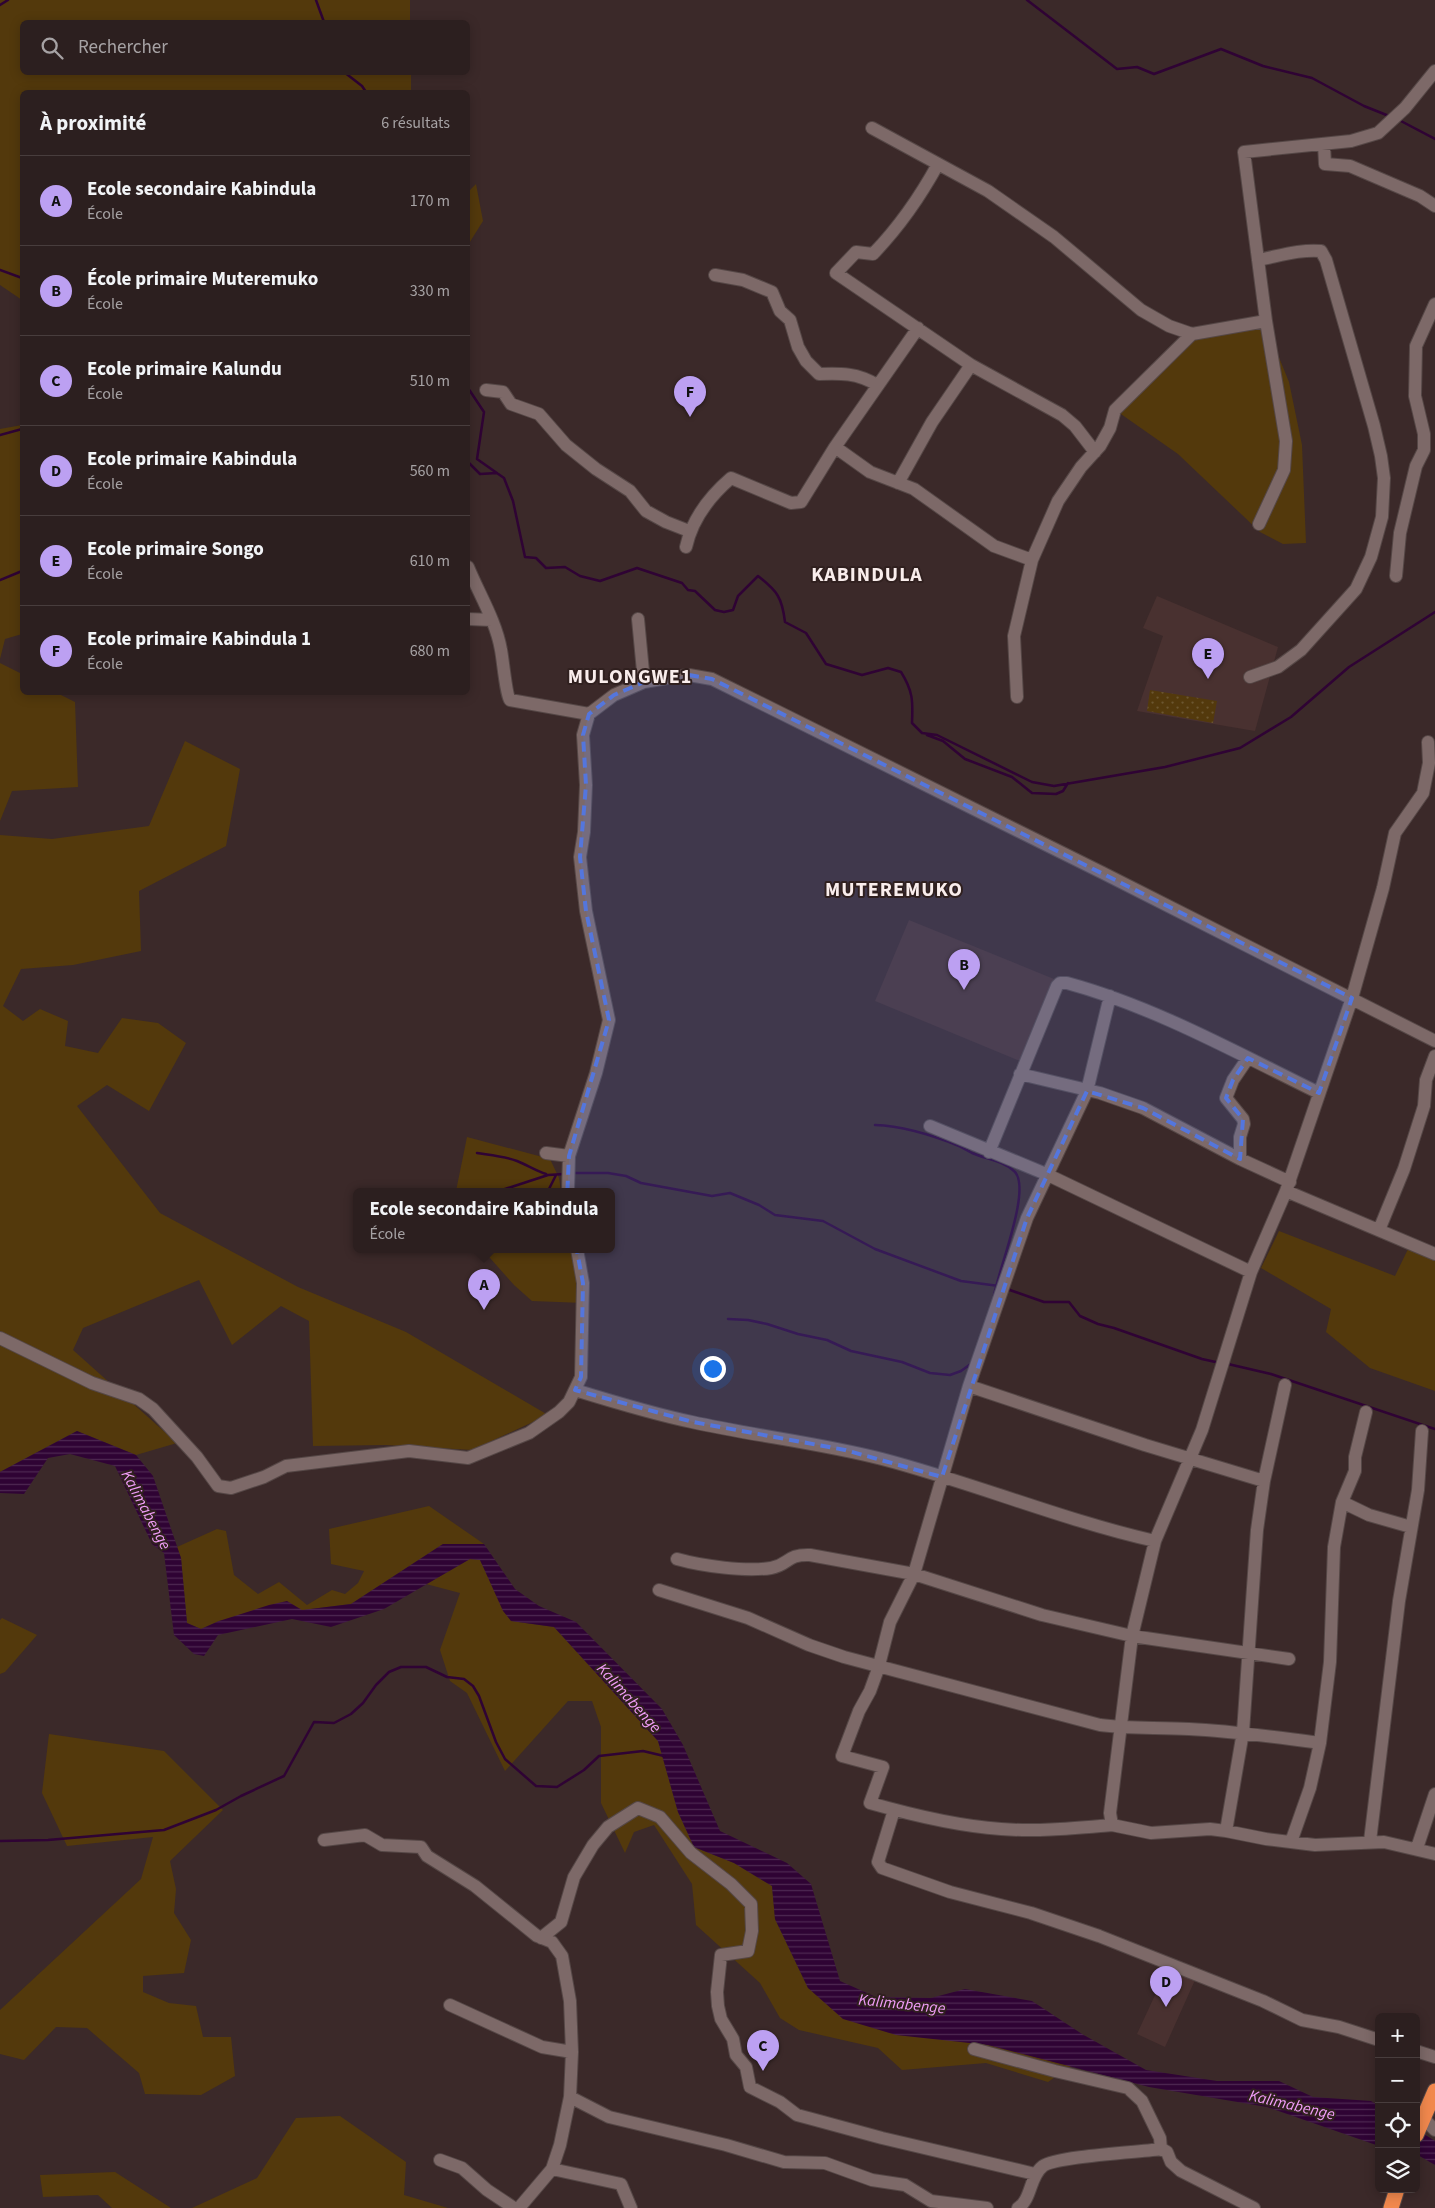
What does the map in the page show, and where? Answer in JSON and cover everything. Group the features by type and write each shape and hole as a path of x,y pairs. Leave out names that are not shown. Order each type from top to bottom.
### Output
{"highway":[{"path":"1420,2125 1435,2091"},
{"path":"1391,2208 1396,2193"}],"street":[{"path":"1259,524 1284,470 1286,441 1266,321 1244,152 1351,141 1378,133 1404,108 1435,71"},
{"path":"872,128 988,191 1054,237 1141,310 1169,326 1192,334 1266,321"},
{"path":"1324,144 1325,164 1350,166 1420,196 1435,206"},
{"path":"938,164 927,186 894,232 873,254 856,252 836,273 971,365 1062,415 1075,426 1095,452"},
{"path":"1250,677 1278,666 1301,650 1356,589 1371,557 1382,517 1384,495 1384,478 1374,426 1322,251 1258,260"},
{"path":"715,274 743,280 772,292 780,311 790,320 798,347 806,361 818,374 847,373 877,384"},
{"path":"1396,576 1400,533 1416,466 1424,450 1424,434 1415,396 1416,346 1434,309"},
{"path":"686,547 689,531 714,493 731,478 792,503 801,502 877,384 918,328"},
{"path":"1017,698 1014,636 1032,560 1058,501 1106,437 1116,410 1192,334"},
{"path":"898,483 932,422 971,365"},
{"path":"486,390 503,392 511,404 539,414 566,445 596,469 630,491 646,511 666,522 689,531"},
{"path":"835,447 870,472 919,492 994,546 1032,560"},
{"path":"470,571 492,620 501,649 510,700 590,714"},
{"path":"470,619 492,620"},
{"path":"638,619 644,682"},
{"path":"568,1188 569,1156 596,1073 608,1020 586,911 580,857 584,832 586,785 583,735 590,714 614,695 644,682 689,674 712,679 1435,1040"},
{"path":"1112,1825 1110,1813 1132,1636 1155,1541 1202,1430 1251,1272 1288,1186 1352,998 1383,888 1395,834 1423,793 1429,763 1428,742"},
{"path":"989,1152 1020,1074 1057,986 1060,983 1067,983 1110,996 1158,1016 1319,1093"},
{"path":"1110,996 1086,1090 1027,1218 970,1386 914,1574 890,1622 879,1667 842,1756 883,1767 870,1803 894,1810 1001,1829 1047,1829 1112,1825 1151,1833 1210,1829 1291,1842 1337,1844 1370,1841 1417,1848 1435,1854"},
{"path":"1378,1230 1404,1169 1424,1106 1426,1080 1435,1056"},
{"path":"1240,1159 1240,1137 1244,1124 1243,1119 1226,1098 1233,1080 1248,1058"},
{"path":"1020,1074 1086,1090 1143,1108 1288,1186 1378,1230 1435,1254"},
{"path":"930,1126 1046,1174 1251,1272"},
{"path":"546,1153 569,1156"},
{"path":"0,1338 92,1383 139,1399 153,1409 197,1457 218,1486 231,1488 264,1477 286,1466 409,1451 468,1458 530,1433 560,1412 569,1402 580,1377 583,1283 578,1253"},
{"path":"1226,1831 1243,1732 1256,1530 1284,1385"},
{"path":"970,1386 1264,1481"},
{"path":"575,1390 632,1408 693,1422 845,1450 942,1477 1114,1532 1155,1541"},
{"path":"1291,1842 1310,1788 1320,1743 1330,1662 1334,1555 1342,1502 1355,1471 1355,1457 1366,1412"},
{"path":"1370,1841 1400,1601 1421,1471 1422,1431"},
{"path":"1342,1502 1369,1515 1411,1526"},
{"path":"678,1559 715,1566 759,1569 772,1568 794,1556 805,1555 914,1574 1042,1615 1132,1636 1289,1659"},
{"path":"659,1590 748,1618 809,1645 879,1667 936,1680 1028,1707 1100,1725 1243,1732 1320,1743"},
{"path":"1417,1848 1435,1794"},
{"path":"541,1938 561,1922 574,1877 593,1845 608,1827 638,1808 660,1817 691,1853 731,1884 751,1904 752,1931 748,1950 721,1955 717,1992 721,2019 733,2039 736,2055 746,2067 750,2086 780,2102 797,2114 812,2119 882,2138 1035,2174"},
{"path":"894,1810 878,1862 882,1868 950,1892 1022,1910 1099,1936 1192,1972 1302,2020 1338,2026 1375,2039"},
{"path":"324,1840 365,1835 382,1845 421,1847 427,1856 475,1886 541,1938 552,1942 562,1956 570,2001 572,2052 570,2097 560,2145 552,2169 519,2208"},
{"path":"450,2005 542,2047 572,2052"},
{"path":"974,2048 1055,2071 1128,2088 1142,2101 1160,2138 1161,2150"},
{"path":"1420,2052 1435,2057"},
{"path":"570,2097 609,2117 726,2145 784,2162 826,2163 872,2180 905,2185 931,2201 987,2208"},
{"path":"1423,2118 1435,2130"},
{"path":"1018,2208 1023,2204 1035,2174 1051,2161 1161,2150 1167,2152 1172,2162 1181,2171 1254,2208"},
{"path":"440,2160 462,2168 487,2190 514,2208"},
{"path":"552,2169 621,2184 631,2208"}],"highlighted area":[{"path":"689,675 712,679 1352,998 1319,1093 1248,1058 1233,1080 1226,1098 1243,1119 1240,1159 1143,1108 1087,1091 1027,1218 942,1477 845,1450 693,1422 575,1390 581,1377 583,1283 567,1198 569,1156 609,1020 586,911 580,857 586,785 583,735 589,714 614,695 644,682"}],"shaded area":[{"path":"0,0 410,0 410,20 20,20 20,75 411,75 411,90 20,90 20,299 0,285"},
{"path":"476,184 483,221 470,242 470,190"},
{"path":"1265,323 1289,382 1302,445 1306,543 1283,544 1260,532 1178,454 1118,412 1191,337"},
{"path":"20,425 20,635 5,639 0,659 0,429"},
{"path":"1157,596 1278,647 1255,731 1137,711 1163,636 1143,628"},
{"path":"0,663 20,673 20,695 61,695 75,702 78,787 12,791 0,821"},
{"path":"1150,690 1217,701 1213,723 1147,711"},
{"path":"185,741 240,769 226,846 139,891 141,951 73,965 21,969 3,1006 23,1021 40,1009 68,1021 65,1046 98,1053 122,1018 158,1023 186,1043 149,1111 107,1085 77,1106 160,1213 298,1287 406,1332 548,1415 472,1450 386,1445 313,1446 309,1321 281,1306 232,1345 199,1280 83,1328 73,1350 177,1443 136,1455 77,1431 0,1472 0,835 52,839 149,826"},
{"path":"909,920 1054,979 1020,1061 875,1001"},
{"path":"467,1137 550,1159 559,1178 561,1188 457,1188"},
{"path":"1279,1231 1395,1276 1409,1247 1435,1257 1435,1391 1370,1368 1326,1332 1331,1309 1261,1268"},
{"path":"486,1253 574,1253 584,1303 532,1301 514,1285"},
{"path":"429,1506 484,1544 443,1544 351,1604 219,1621 201,1629 187,1623 181,1558 177,1547 217,1529 226,1531 234,1575 258,1594 279,1582 307,1605 332,1590 345,1594 358,1583 364,1571 331,1564 329,1529"},
{"path":"470,1559 480,1560 511,1621 554,1627 658,1741 678,1812 694,1847 734,1863 772,1886 775,1919 808,1988 988,2045 1071,2066 1048,2082 986,2063 902,2070 878,2048 799,2030 780,2018 760,1983 696,1925 692,1884 654,1825 634,1832 625,1853 601,1803 601,1727 592,1701 568,1701 505,1771 467,1693 450,1681 440,1650 460,1593 426,1584"},
{"path":"2,1618 37,1635 5,1672 0,1674 0,1620"},
{"path":"49,1734 164,1751 223,1810 170,1861 176,1889 174,1913 191,1940 184,1973 143,1976 143,1992 169,2003 196,2006 203,2037 231,2037 235,2076 201,2095 145,2094 139,2073 87,2028 56,2027 24,2060 0,2054 0,2010 141,1879 153,1837 67,1846 42,1793"},
{"path":"1168,1967 1195,1980 1165,2047 1137,2034"},
{"path":"340,2116 406,2162 404,2195 448,2208 192,2208 257,2178 296,2118"},
{"path":"115,2172 171,2208 112,2208 98,2195 43,2197 40,2175"}],"water":[{"name":"Kalimabenge","path":"77,1431 136,1455 153,1476 181,1558 187,1623 201,1629 219,1621 287,1601 302,1610 351,1604 443,1544 484,1544 515,1589 539,1606 576,1622 662,1709 683,1745 720,1831 787,1863 811,1884 840,1981 876,1997 931,1998 965,1989 1032,2001 1082,2034 1146,2070 1217,2081 1279,2081 1313,2097 1371,2101 1375,2104 1375,2145 1267,2107 1149,2087 988,2045 896,2035 843,2019 808,1988 775,1919 772,1886 734,1863 694,1847 678,1812 658,1741 554,1627 511,1621 503,1611 480,1560 470,1559 384,1609 331,1627 292,1619 218,1635 204,1656 194,1654 174,1635 164,1553 152,1544 115,1466 70,1454 48,1458 24,1494 0,1493 0,1472"},
{"path":"1420,2132 1435,2141 1435,2165 1420,2156"}],"waterway":[{"path":"0,5 8,0"},
{"path":"316,0 323,20"},
{"path":"1027,0 1117,69 1137,67 1154,74 1221,49 1263,66 1312,78 1364,106 1389,116"},
{"path":"348,75 365,90"},
{"path":"1399,120 1435,139"},
{"path":"0,270 20,277"},
{"path":"470,391 484,412 477,459 504,478 513,501 525,557 536,558 546,568 565,567 580,576 600,581 637,568 682,583 688,590 695,591 715,610 724,612 733,610 738,596 758,576 778,595 785,622 806,633 826,664 862,675 888,668 901,672 911,696 912,723 922,733 937,735 1032,782 1054,786 1165,767 1240,748 1291,717 1349,667 1435,612"},
{"path":"0,435 20,430"},
{"path":"470,464 480,474 497,473"},
{"path":"0,580 20,572"},
{"path":"927,735 943,741 965,759 1012,777 1032,793 1056,794 1063,791 1068,783"},
{"path":"875,1125 897,1127 928,1135 1000,1162 1014,1171 1019,1180 1017,1212 994,1296"},
{"path":"477,1153 512,1159 546,1174"},
{"path":"572,1173 608,1173 626,1176 641,1183 712,1196 730,1193 759,1205 775,1215 823,1221 875,1249 961,1281 999,1286"},
{"path":"508,1188 548,1175 564,1174"},
{"path":"550,1188 556,1175"},
{"path":"1007,1289 1044,1302 1069,1302 1080,1316 1098,1324 1202,1359 1220,1363"},
{"path":"728,1319 748,1320 767,1324 798,1334 827,1340 851,1351 902,1362 930,1373 950,1375 961,1371 972,1363"},
{"path":"1228,1364 1271,1374 1435,1429"},
{"path":"0,1841 48,1840 164,1830 216,1810 284,1776 314,1722 334,1723 351,1714 363,1703 376,1685 389,1672 401,1667 426,1667 447,1677 464,1679 473,1686 505,1759 536,1786 557,1787 584,1770 599,1756 643,1751 664,1756"}],"place":[{"name":"Ecole primaire Kabindula 1","path":"690,417"},
{"name":"Ecole primaire Songo","path":"1208,679"},
{"name":"École primaire Muteremuko","path":"964,990"},
{"name":"Ecole secondaire Kabindula","path":"484,1310"},
{"name":"Ecole primaire Kabindula","path":"1166,2007"},
{"name":"Ecole primaire Kalundu","path":"763,2071"}],"district":[{"name":"KABINDULA","path":"867,575"},
{"name":"MULONGWE1","path":"630,677"},
{"name":"MUTEREMUKO","path":"894,890"}]}
